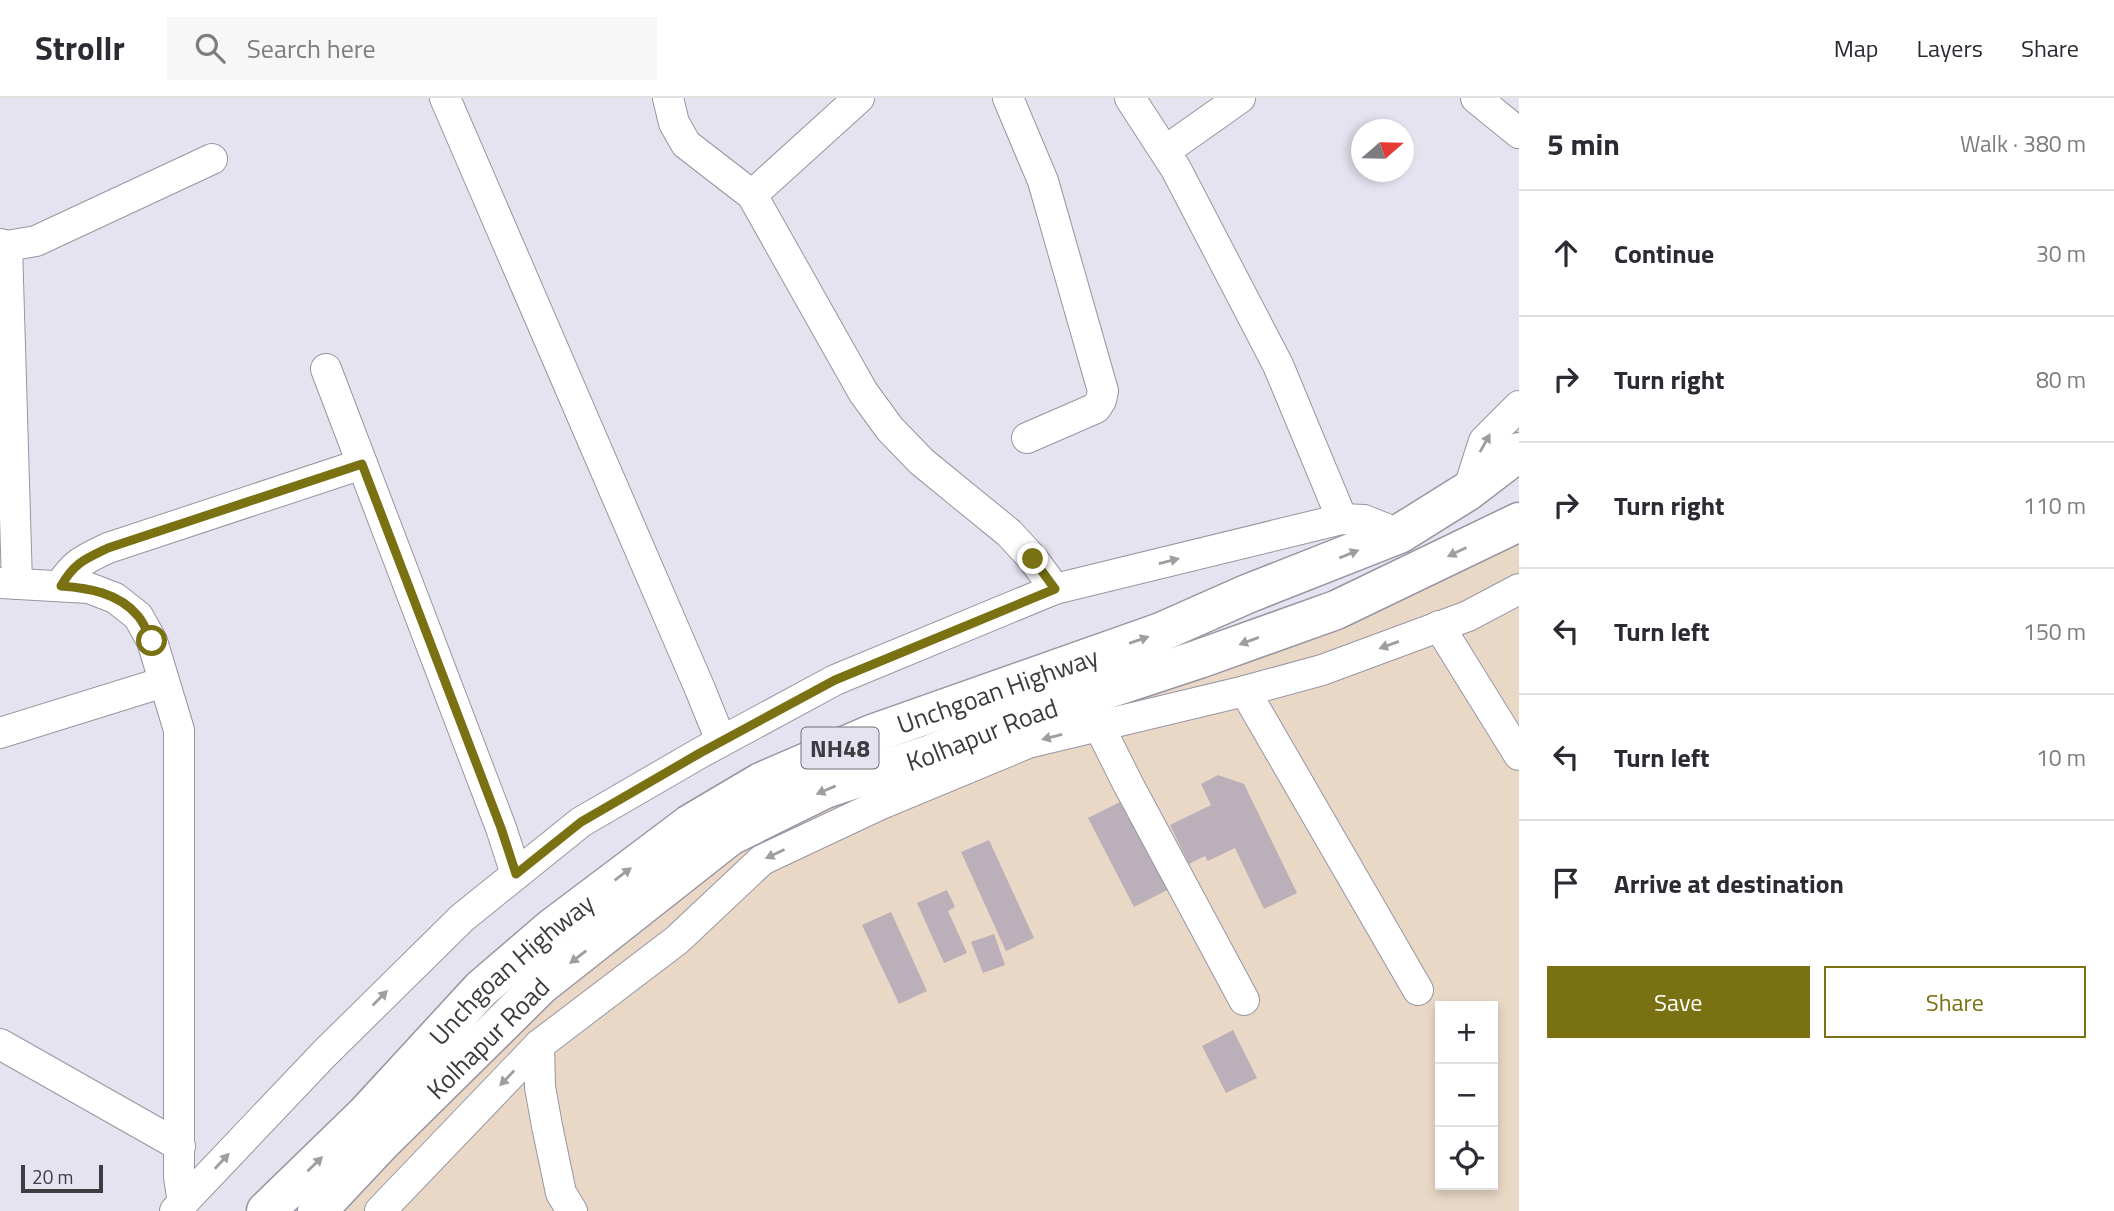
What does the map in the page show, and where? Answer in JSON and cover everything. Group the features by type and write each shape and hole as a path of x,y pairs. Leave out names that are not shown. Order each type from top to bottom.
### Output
{"highway":[{"name":"Unchgoan Highway","path":"266,1211 365,1115 481,989 552,928 690,824 761,782 872,734 1161,632 1247,594 1399,534 1468,491 1519,452"},
{"name":"Kolhapur Road","path":"317,1211 381,1143 541,985 730,836 825,789 931,754 1026,716 1336,610 1519,522"}],"street":[{"path":"445,98 721,741"},
{"path":"668,98 674,123 686,144 752,195 863,392 890,429 922,462 1009,533 1055,589"},
{"path":"752,195 859,98"},
{"path":"1008,98 1044,181 1103,391 1096,408 1027,438"},
{"path":"1130,98 1165,150 1278,366 1342,519"},
{"path":"1165,150 1240,98"},
{"path":"1476,98 1519,133"},
{"path":"179,1207 179,730 152,641 138,616 115,598 89,588 9,583 3,245 36,241 212,159"},
{"path":"326,369 516,874"},
{"path":"1468,491 1484,441 1519,406"},
{"path":"61,586 76,565 108,548 362,464"},
{"path":"179,1207 334,1044 462,918 581,822 721,741 835,680 1055,589 1342,519 1364,520 1399,534"},
{"path":"380,1211 539,1045 677,940 762,860 879,805 1028,743 1322,670 1468,616 1519,589"},
{"path":"1439,626 1519,755"},
{"path":"0,733 164,682"},
{"path":"1245,691 1419,990"},
{"path":"1099,726 1244,1000"},
{"path":"0,1044 180,1146"},
{"path":"539,1045 540,1087 547,1125 561,1193 572,1211"}],"shaded area":[{"path":"1519,513 1519,1211 317,1211 730,836 1199,659"}],"building":[{"path":"1218,775 1244,784 1297,893 1264,909 1235,848 1208,861 1205,856 1189,864 1170,825 1211,805 1201,784"},
{"path":"1122,801 1173,887 1134,907 1088,818"},
{"path":"989,840 1034,938 1006,951 961,852"},
{"path":"947,890 955,907 948,911 967,953 944,963 917,903"},
{"path":"891,912 927,991 899,1004 862,925"},
{"path":"994,934 1005,965 983,973 971,942"},
{"path":"1233,1030 1257,1078 1226,1093 1202,1046"}],"route":[{"path":"152,641 138,616 115,598 89,588 61,586 70,570 82,560 108,548 362,464 501,828 516,874 581,822 700,753 835,680 1055,589 1033,559"}]}
